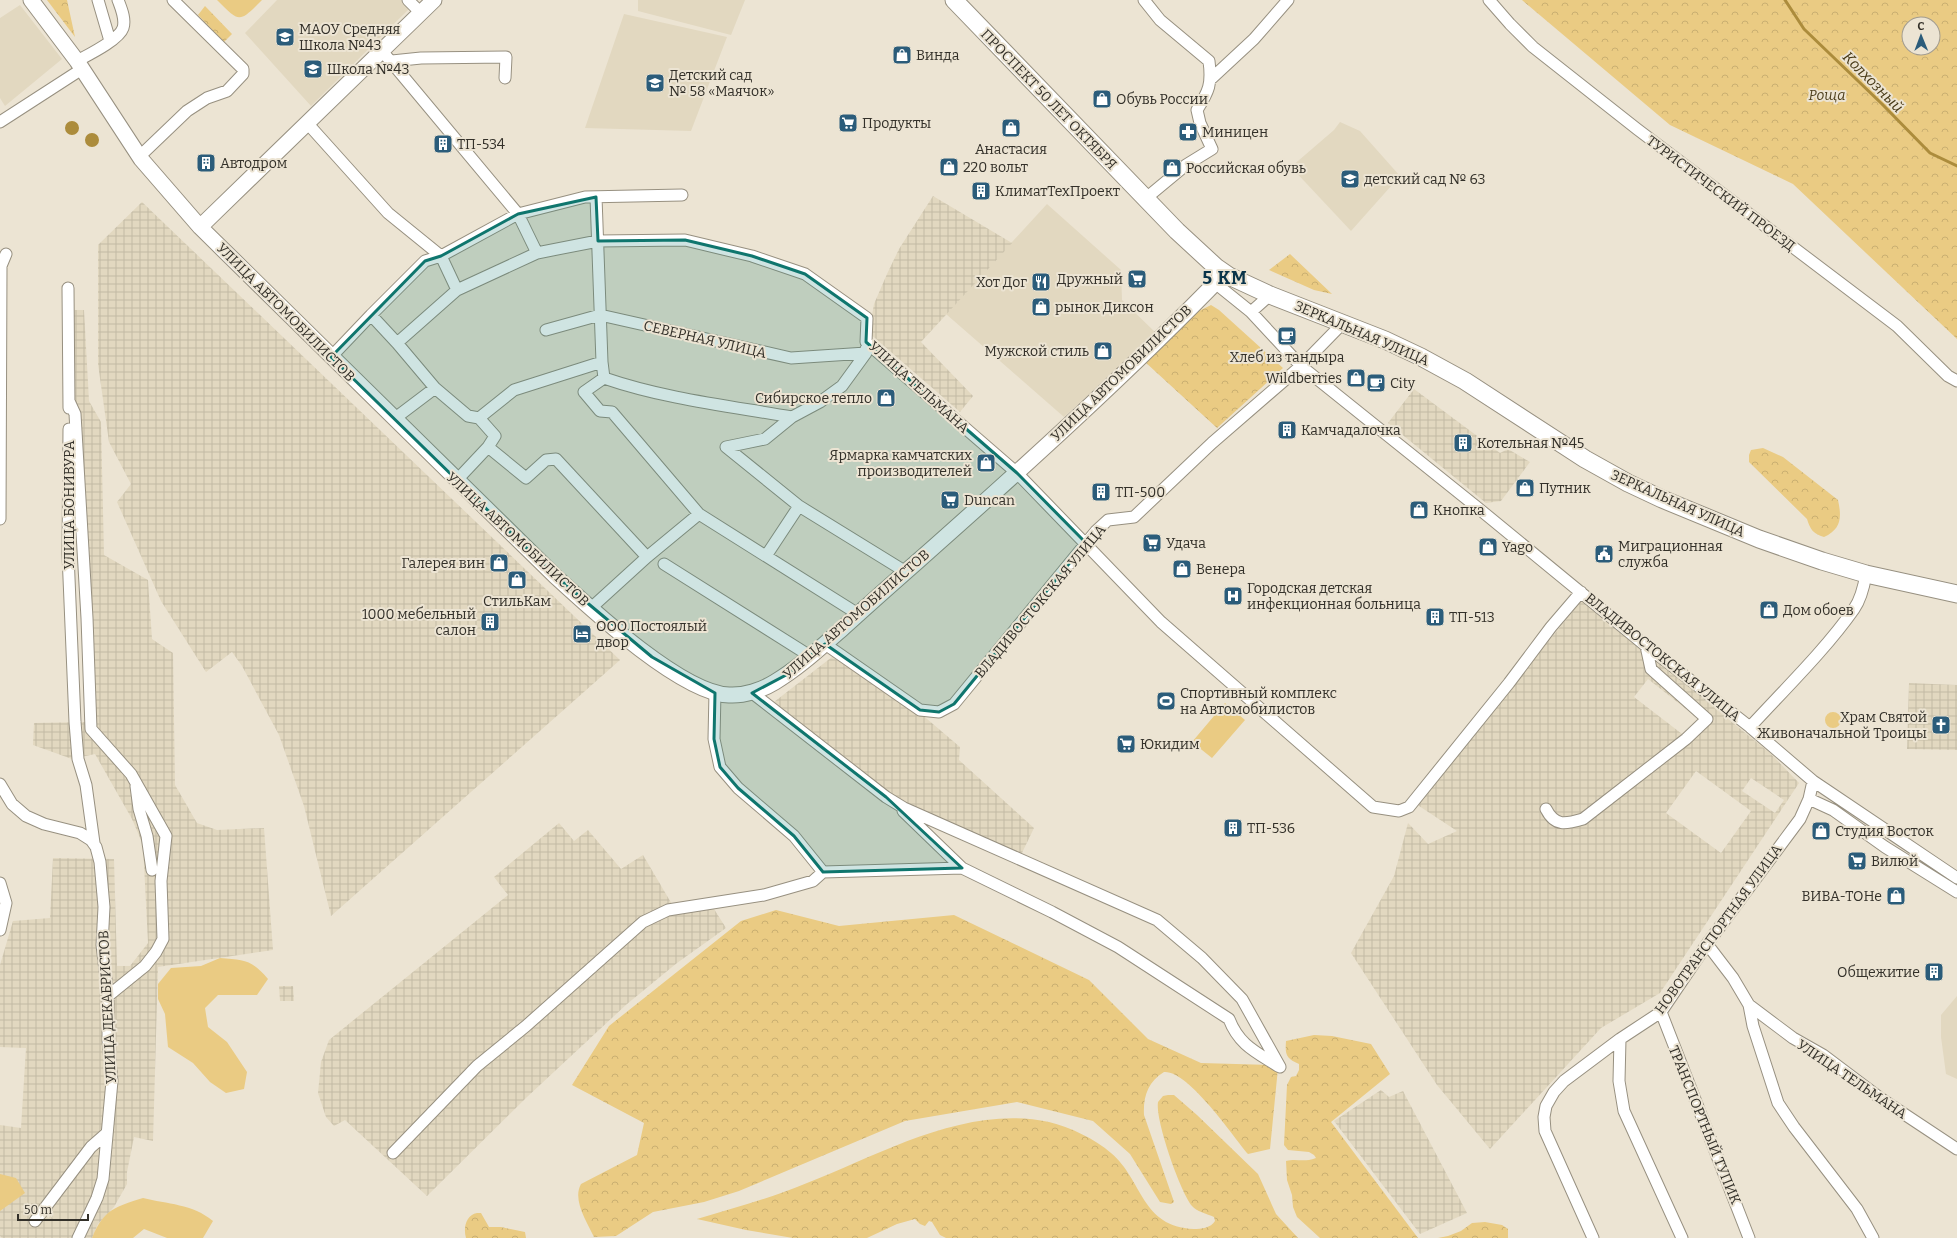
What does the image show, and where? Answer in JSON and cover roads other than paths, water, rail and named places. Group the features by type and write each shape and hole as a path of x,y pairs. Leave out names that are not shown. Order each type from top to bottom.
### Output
{"main road":[{"name":"ПРОСПЕКТ 50 ЛЕТ ОКТЯБРЯ","path":"954,0 1195,249 1220,278"},
{"name":"ЗЕРКАЛЬНАЯ УЛИЦА","path":"1220,278 1344,323 1385,340 1444,369 1571,450 1628,483 1759,539 1866,574 1957,594"}],"street":[{"name":"УЛИЦА АВТОМОБИЛИСТОВ","path":"31,0 79,65 140,156 200,227 394,420 554,576 591,608 657,660 695,684 715,692 730,695 751,692 775,682 825,644 1017,473 1133,364 1220,278"},
{"path":"98,0 110,41"},
{"path":"0,122 79,65 120,32 123,26 123,17 118,0"},
{"path":"140,156 187,111 207,98 227,91 243,74 243,68 173,0"},
{"path":"408,0 421,13"},
{"path":"200,227 308,124 387,56 421,13 434,0"},
{"path":"1144,0 1160,20 1209,61 1212,78 1208,92 1197,110 1200,123 1212,149 1186,165 1145,199"},
{"path":"1212,78 1254,39 1288,0"},
{"name":"ТУРИСТИЧЕСКИЙ ПРОЕЗД","path":"1489,0 1533,47 1637,129 1896,326 1948,376 1957,381"},
{"path":"387,56 421,58 506,57 505,78"},
{"path":"387,56 518,214 537,253"},
{"path":"308,124 388,213 441,256 456,290"},
{"path":"331,357 425,261 441,256 518,214 585,197 682,195"},
{"path":"596,197 602,362 604,378"},
{"name":"УЛИЦА ТЕЛЬМАНА","path":"397,343 456,290 537,253 598,241 685,240 752,256 805,274 867,318 865,335 866,342 1017,473"},
{"path":"0,519 1,266 6,254"},
{"name":"ВЛАДИВОСТОКСКАЯ УЛИЦА","path":"1220,278 1301,366 1646,646 1666,660 1750,727 1813,781 1957,878"},
{"name":"УЛИЦА БОНИВУРА","path":"68,288 68,554 74,722"},
{"path":"1251,312 1270,295"},
{"path":"371,315 435,388 468,416 479,418 495,436 488,447 456,481"},
{"name":"СЕВЕРНАЯ УЛИЦА","path":"546,330 600,315 791,358 866,353"},
{"name":"ВЛАДИВОСТОКСКАЯ УЛИЦА","path":"825,644 920,710 939,712 954,704 1086,543 1108,520 1134,517 1212,443 1301,366 1344,323"},
{"path":"866,342 866,353 842,386 820,402 792,417 765,439 726,447 799,506 906,572"},
{"path":"479,418 514,390 602,362"},
{"path":"604,378 630,387 675,397 792,417"},
{"path":"604,378 584,392 600,411 612,412 699,514 858,614"},
{"path":"394,420 435,388"},
{"path":"69,401 75,414 87,618 91,729 131,774 166,836 161,881 163,939 156,952 145,966 108,996"},
{"path":"488,447 526,478 546,460 556,459 647,557"},
{"path":"1017,473 1086,543"},
{"path":"766,556 799,506"},
{"path":"591,608 647,557 699,514"},
{"name":"ВЛАДИВОСТОКСКАЯ УЛИЦА","path":"1086,543 1161,622 1373,807 1399,811 1409,807 1509,683 1551,627 1581,592"},
{"path":"664,564 810,656"},
{"path":"1750,727 1825,645 1855,608 1862,591 1866,574"},
{"path":"1546,809 1549,816 1559,822 1566,823 1584,819 1686,739 1707,719 1651,669 1646,646"},
{"path":"715,692 714,738 720,767 738,788 794,836 823,872"},
{"path":"751,692 886,797 916,823 962,868 1052,912 1118,947 1229,1020 1234,1032 1245,1045 1280,1067 1242,999 1202,958 1157,920 904,808 886,797"},
{"name":"УЛИЦА ДЕКАБРИСТОВ","path":"74,722 78,759 86,786 94,843 102,876 104,907 102,945 108,996 108,1041 112,1080 103,1179 97,1198 78,1238"},
{"path":"135,772 139,809 147,836 152,870"},
{"name":"НОВОТРАНСПОРТНАЯ УЛИЦА","path":"1592,1238 1545,1131 1544,1117 1549,1099 1564,1081 1620,1039 1660,1012 1707,944 1800,819 1810,799 1813,781"},
{"path":"0,784 12,804 26,816 44,824 80,833 94,843"},
{"path":"1810,799 1833,810 1885,847 1957,892"},
{"path":"393,1153 478,1066 526,1026 643,922 668,910 764,895 813,881 823,872 962,868"},
{"path":"0,883 6,903 0,930"},
{"path":"1707,944 1734,978 1749,1005 1753,1026 1778,1103 1794,1127 1857,1209 1873,1238"},
{"name":"УЛИЦА ТЕЛЬМАНА","path":"1749,1005 1793,1038 1823,1055 1880,1098 1957,1149"},
{"name":"ТРАНСПОРТНЫЙ ТУПИК","path":"1660,1012 1749,1238"},
{"path":"1620,1039 1619,1082 1624,1111 1682,1238"},
{"path":"35,1221 91,1147 107,1133"}],"waterway":[{"name":"Колхозный","path":"1785,0 1804,29 1882,104 1930,153 1957,166"}],"place":[{"name":"МАОУ Средняя Школа №43","path":"285,37"},
{"name":"Винда","path":"902,55"},
{"name":"Школа №43","path":"313,69"},
{"name":"Детский сад № 58 «Маячок»","path":"655,83"},
{"name":"Обувь России","path":"1102,99"},
{"name":"Продукты","path":"848,123"},
{"name":"Анастасия","path":"1011,128"},
{"name":"Миницен","path":"1188,132"},
{"name":"ТП-534","path":"443,144"},
{"name":"Автодром","path":"206,163"},
{"name":"220 вольт","path":"949,167"},
{"name":"Российская обувь","path":"1172,168"},
{"name":"детский сад № 63","path":"1350,179"},
{"name":"КлиматТехПроект","path":"981,191"},
{"name":"Дружный","path":"1137,279"},
{"name":"Хот Дог","path":"1041,282"},
{"name":"рынок Диксон","path":"1041,307"},
{"name":"Хлеб из тандыра","path":"1287,336"},
{"name":"Мужской стиль","path":"1103,351"},
{"name":"Wildberries","path":"1356,378"},
{"name":"City","path":"1376,383"},
{"name":"Сибирское тепло","path":"886,398"},
{"name":"Камчадалочка","path":"1287,430"},
{"name":"Котельная №45","path":"1463,443"},
{"name":"Ярмарка камчатских производителей","path":"986,463"},
{"name":"Путник","path":"1525,488"},
{"name":"ТП-500","path":"1101,492"},
{"name":"Duncan","path":"950,500"},
{"name":"Кнопка","path":"1419,510"},
{"name":"Удача","path":"1152,543"},
{"name":"Yago","path":"1488,547"},
{"name":"Миграционная служба","path":"1604,554"},
{"name":"Галерея вин","path":"499,563"},
{"name":"Венера","path":"1182,569"},
{"name":"СтильКам","path":"517,580"},
{"name":"Городская детская инфекционная больница","path":"1233,596"},
{"name":"Дом обоев","path":"1769,610"},
{"name":"ТП-513","path":"1435,617"},
{"name":"1000 мебельный салон","path":"490,622"},
{"name":"ООО Постоялый двор","path":"582,634"},
{"name":"Спортивный комплекс на Автомобилистов","path":"1166,701"},
{"name":"Храм Святой Живоначальной Троицы","path":"1941,725"},
{"name":"Юкидим","path":"1126,744"},
{"name":"ТП-536","path":"1233,828"},
{"name":"Студия Восток","path":"1821,831"},
{"name":"Вилюй","path":"1857,861"},
{"name":"ВИВА-ТОНе","path":"1896,896"},
{"name":"Общежитие","path":"1934,972"}],"district":[{"name":"5 КМ","path":"1225,278"}],"park label":[{"name":"Роща","path":"1827,95"}]}
